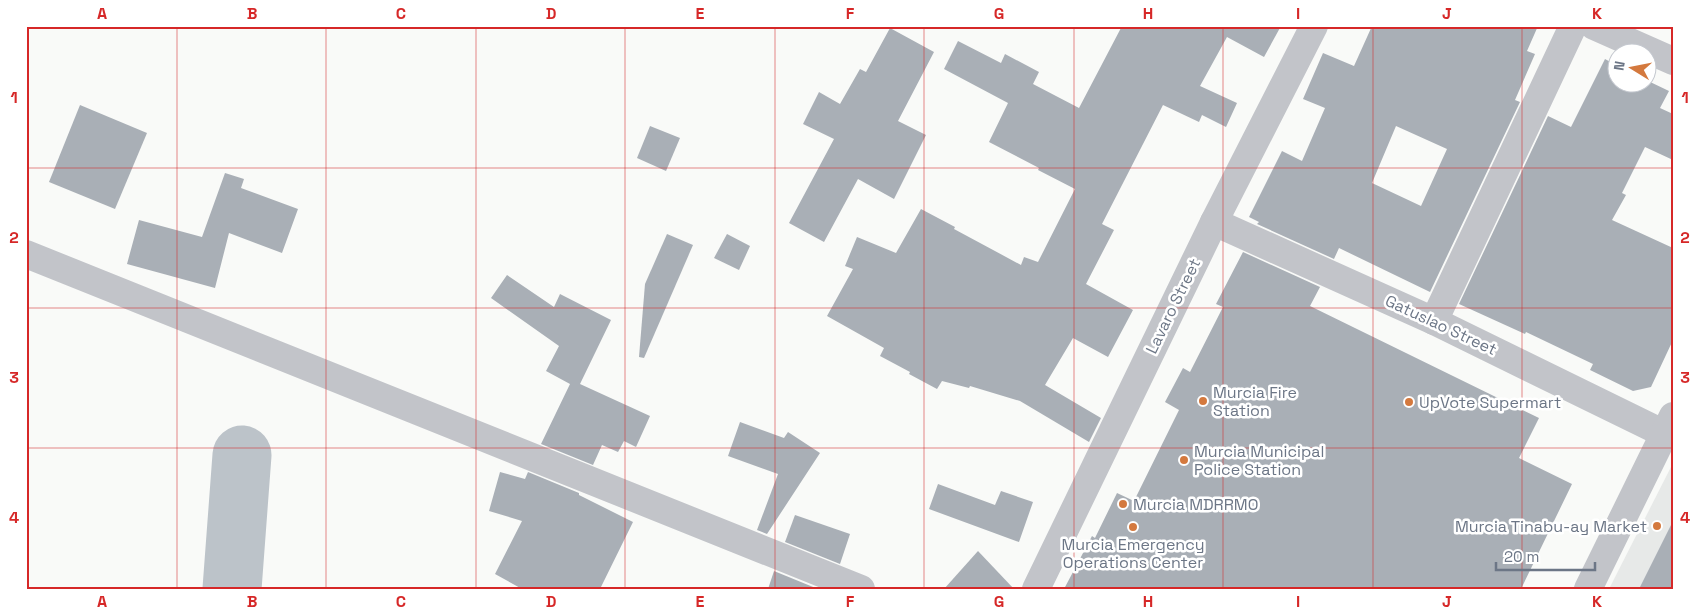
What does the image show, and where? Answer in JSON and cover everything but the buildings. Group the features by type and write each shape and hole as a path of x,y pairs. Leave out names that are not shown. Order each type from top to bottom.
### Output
{"street":[{"name":"Lavaro Street","path":"1036,589 1214,222 1314,26"},
{"path":"1434,321 1573,26"},
{"path":"1594,26 1673,61"},
{"name":"Gatuslao Street","path":"1214,222 1670,429"},
{"path":"26,254 860,589"},
{"path":"1588,589 1670,429"}],"shaded area":[{"name":"Murcia Tinabu-ay Market","path":"1673,463 1673,589 1609,589"}],"waterway":[{"path":"232,589 242,455"}],"place":[{"name":"Murcia Fire Station","path":"1203,401"},
{"name":"UpVote Supermart","path":"1409,402"},
{"name":"Murcia Municipal Police Station","path":"1184,460"},
{"name":"Murcia MDRRMO","path":"1123,504"},
{"name":"Murcia Tinabu-ay Market","path":"1657,526"},
{"name":"Murcia Emergency Operations Center","path":"1133,527"}]}
